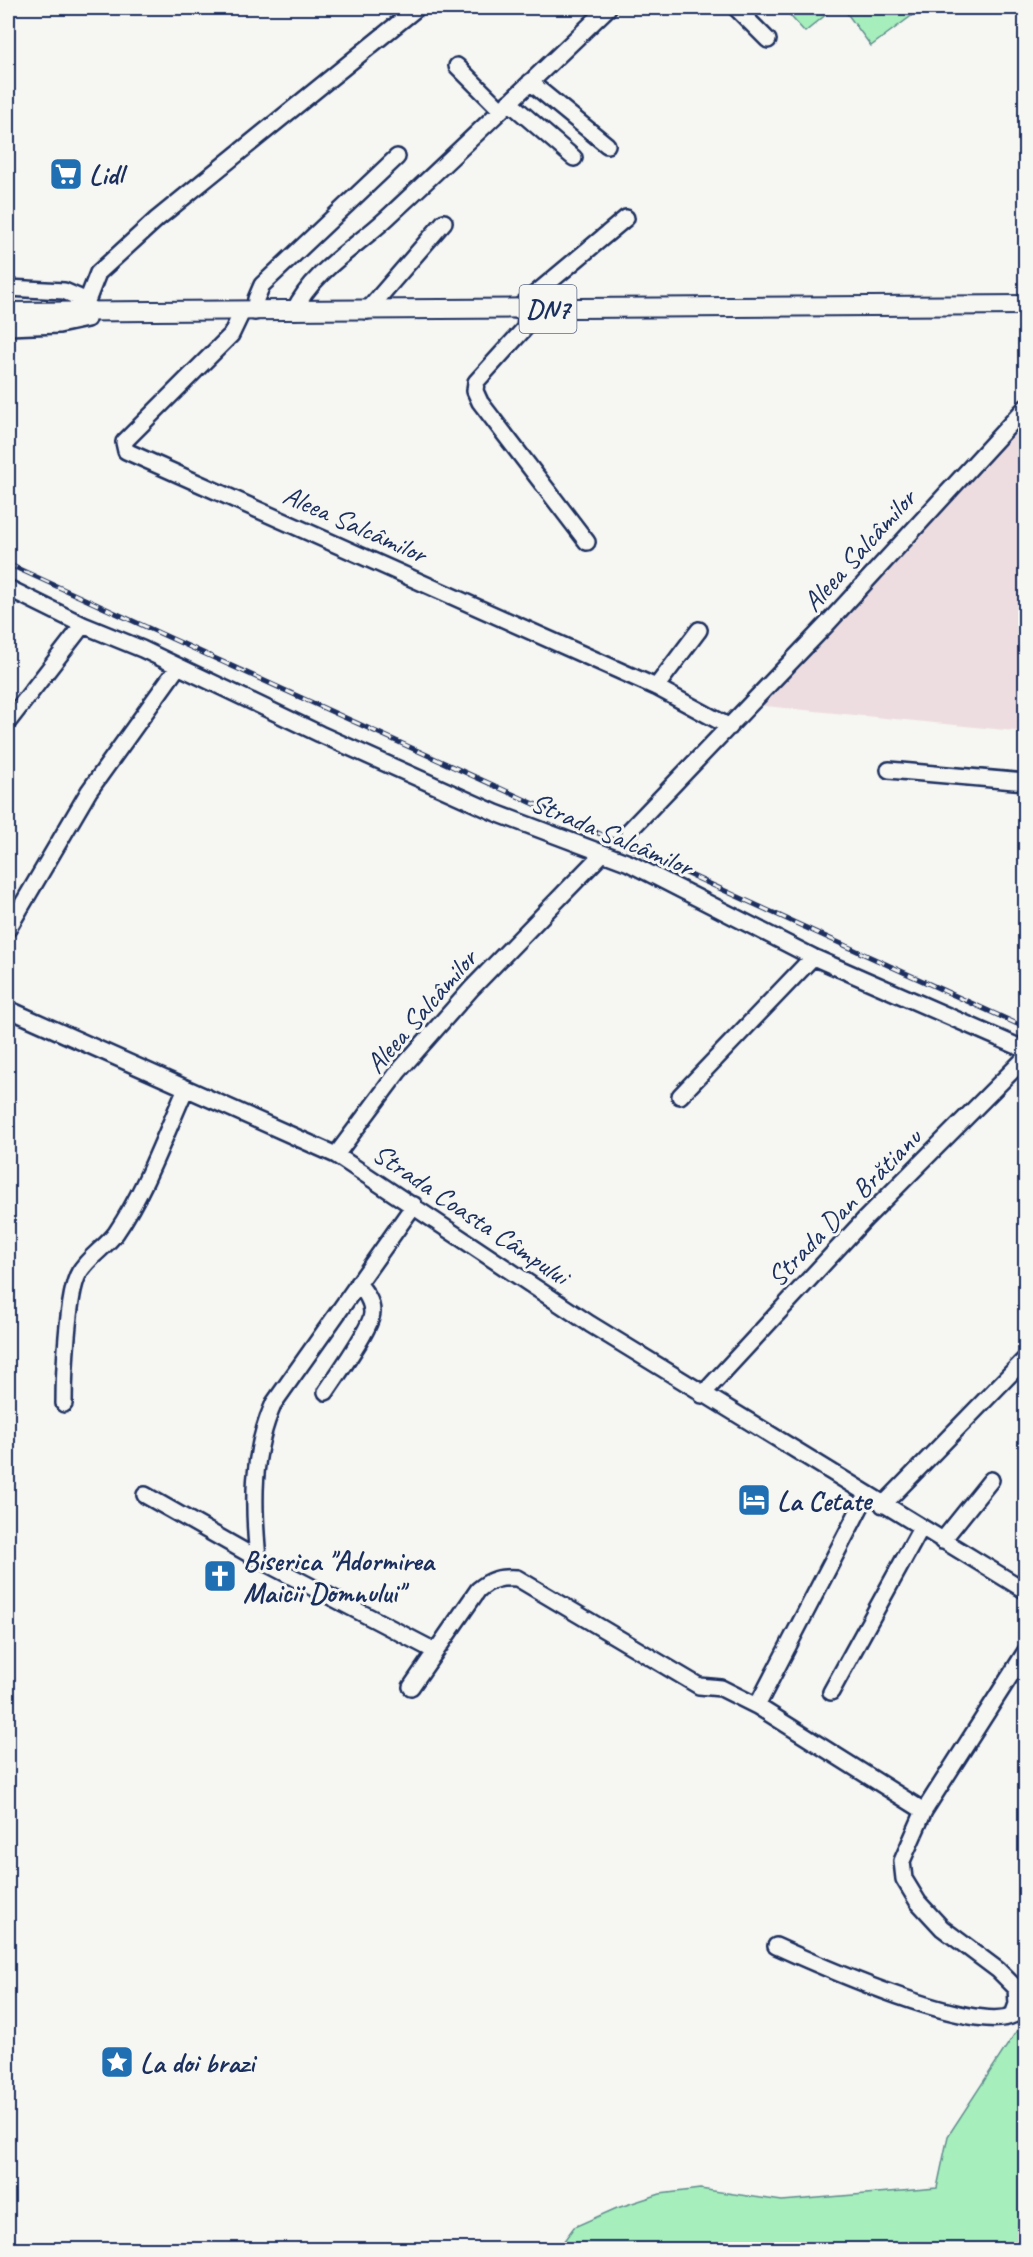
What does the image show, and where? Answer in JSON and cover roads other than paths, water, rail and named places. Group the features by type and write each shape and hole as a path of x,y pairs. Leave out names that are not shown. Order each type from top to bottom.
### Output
{"main road":[{"name":"DN7","path":"8,312 88,307 249,312 1026,305"}],"street":[{"path":"8,327 83,322 98,273 157,219 417,8"},
{"path":"294,311 301,297 315,281 385,220 608,8"},
{"path":"736,8 768,40"},
{"path":"457,66 574,158"},
{"path":"530,82 607,145"},
{"path":"249,312 262,285 397,157"},
{"path":"587,542 489,415 475,391 476,382 525,328 522,309 626,218"},
{"path":"367,311 444,222"},
{"path":"8,288 64,291 88,307"},
{"name":"Aleea Salcâmilor","path":"249,312 231,335 124,442 126,451 656,687 730,727"},
{"name":"Aleea Salcâmilor","path":"629,831 730,727 1026,407"},
{"name":"Strada Salcâmilor","path":"8,588 83,625 142,649 177,668 486,808 629,863 813,957 1026,1050"},
{"path":"8,722 83,625"},
{"path":"656,687 699,630"},
{"path":"8,928 89,791 177,668"},
{"path":"889,770 1026,782"},
{"name":"Aleea Salcâmilor","path":"336,1155 398,1072 472,988 602,854"},
{"path":"680,1096 813,957"},
{"name":"Strada Coasta Câmpului","path":"8,1009 336,1155 414,1205 567,1310 866,1496 1026,1591"},
{"name":"Strada Dan Brătianu","path":"702,1395 865,1219 1026,1057"},
{"path":"64,1404 64,1364 73,1290 79,1273 115,1235 140,1194 186,1088"},
{"path":"258,1559 253,1501 263,1426 274,1403 414,1205"},
{"path":"326,1392 366,1331 373,1314 370,1299 358,1283"},
{"path":"883,1505 1026,1358"},
{"path":"942,1541 991,1480"},
{"path":"145,1495 258,1559 435,1651"},
{"path":"757,1707 866,1496"},
{"path":"831,1692 921,1528"},
{"path":"411,1687 478,1590 489,1581 502,1577 517,1578 699,1686 721,1688 757,1707 924,1810"},
{"path":"776,1946 846,1978 902,1998 988,2018 1004,2020 1013,2015 1017,2004 1016,1988 998,1970 942,1928 918,1902 904,1879 902,1861 924,1810 1026,1651"}],"railway":[{"path":"8,564 1026,1028"}],"place":[{"name":"Lidl","path":"66,174"},
{"name":"La Cetate","path":"754,1500"},
{"name":"Biserica \"Adormirea Maicii Domnului\"","path":"220,1576"},
{"name":"La doi brazi","path":"117,2062"}]}
